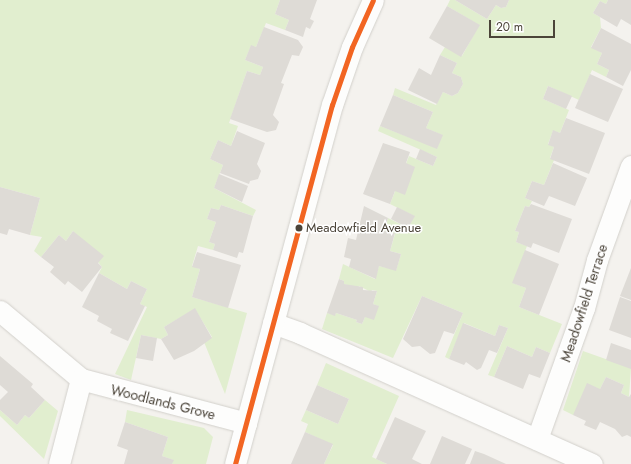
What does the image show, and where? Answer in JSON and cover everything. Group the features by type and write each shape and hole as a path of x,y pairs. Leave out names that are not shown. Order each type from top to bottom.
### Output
{"street":[{"path":"235,464 332,105 352,47 373,0"},
{"name":"Meadowfield Terrace","path":"537,439 584,308 597,260 631,166"},
{"name":"Woodlands Grove","path":"0,311 81,379 246,423"},
{"path":"272,323 300,333 592,464"},
{"path":"60,464 81,379"}],"green space":[{"path":"0,0 280,0 275,14 289,20 285,30 266,23 256,47 251,46 245,60 263,67 260,75 247,71 229,123 238,126 231,146 218,140 210,159 223,165 214,188 256,210 253,216 221,205 219,210 211,208 207,219 216,222 209,242 215,244 213,250 198,246 192,266 200,269 192,297 247,313 225,394 204,342 212,337 195,309 164,327 168,335 161,339 141,335 131,380 115,374 147,307 140,304 147,289 131,281 127,289 99,273 102,267 73,231 66,241 59,235 41,257 34,251 42,237 30,235 40,198 0,187"},
{"path":"450,0 455,0 487,19 496,5 501,8 506,7 509,0 608,0 606,4 600,1 593,13 600,17 601,28 591,47 602,53 597,64 609,70 606,77 592,70 579,100 548,86 543,99 569,110 560,133 553,131 548,144 554,147 550,158 554,160 544,185 532,181 525,198 532,201 529,207 525,206 515,231 519,232 516,242 527,246 513,283 526,288 519,307 562,324 550,353 536,347 532,357 507,346 494,377 488,375 508,328 499,325 495,336 464,323 449,359 445,357 463,313 422,296 393,358 322,329 327,313 335,315 336,313 357,320 356,322 362,324 365,317 378,306 373,304 377,291 372,290 371,292 359,286 358,288 344,284 344,281 339,279 343,264 375,279 379,266 396,270 401,254 390,251 395,234 384,231 388,218 408,228 414,216 390,204 409,156 433,166 437,157 378,131 380,126 437,148 442,135 426,128 433,112 393,95 395,88 436,105 443,92 452,96 458,93 463,84 461,77 452,73 457,63 440,55 445,47 462,56 479,25 447,6"},
{"path":"583,351 631,368 629,397 621,393 624,385 606,377 600,389 573,415 563,410"},
{"path":"326,363 399,396 372,457 387,464 324,464 333,445 305,432 308,424 301,421 306,410 338,424 349,399 317,385"},
{"path":"45,400 58,411 44,459 0,416 0,410 17,425 25,415 29,418"},
{"path":"127,410 204,428 213,437 206,464 172,464 173,460 162,456 168,437 125,422"}],"building":[{"path":"280,0 317,0 310,19 314,21 310,29 306,27 303,37 285,30 289,20 275,14"},
{"path":"455,0 509,0 506,7 501,8 496,5 487,19"},
{"path":"608,0 631,0 631,25 621,19 617,27 593,13 600,1 606,4"},
{"path":"447,6 480,25 461,57 429,38"},
{"path":"264,27 298,40 303,47 299,56 292,55 281,83 284,84 273,115 279,122 276,130 267,132 230,119 247,71 260,75 263,67 245,60 251,45 256,47"},
{"path":"601,28 631,44 631,70 623,86 606,77 609,70 597,64 602,53 591,48"},
{"path":"440,55 457,63 452,73 461,77 463,84 458,93 452,96 443,92 437,104 408,90 419,68 431,75"},
{"path":"590,74 623,89 608,122 575,108"},
{"path":"548,86 572,96 566,109 543,99"},
{"path":"393,95 433,112 426,128 443,135 437,149 380,126"},
{"path":"566,118 605,133 589,174 550,159 554,147 548,145 553,130 560,133"},
{"path":"237,131 265,143 257,164 261,171 258,179 250,181 249,184 220,173 223,165 210,159 218,140 231,146"},
{"path":"383,143 410,152 406,163 415,167 405,195 395,191 390,204 363,194"},
{"path":"420,149 437,157 433,166 416,159"},
{"path":"553,163 587,178 575,206 549,196 544,206 525,198 532,181 544,185"},
{"path":"219,174 248,186 242,202 214,188"},
{"path":"0,187 40,198 30,235 9,229 7,235 0,233"},
{"path":"531,204 572,219 559,253 533,243 531,248 516,242 519,232 515,231 525,206 529,207"},
{"path":"221,205 253,216 243,253 239,252 237,258 213,250 215,244 209,242 216,222 207,219 211,208 219,210"},
{"path":"364,206 388,218 384,231 395,233 390,251 401,254 396,271 379,266 376,279 349,267 351,259 344,257 348,238 356,240"},
{"path":"397,207 415,216 408,228 391,219"},
{"path":"73,231 104,256 98,263 102,267 82,292 68,281 65,285 50,272 54,267 41,257 59,235 66,241"},
{"path":"525,250 559,264 539,315 519,307 526,288 512,283"},
{"path":"197,252 241,265 228,308 192,297 200,269 192,267"},
{"path":"631,268 631,300 620,296"},
{"path":"99,273 127,289 131,281 147,289 140,304 145,306 128,341 110,333 112,329 97,321 99,316 82,307"},
{"path":"339,279 344,281 344,284 363,287 363,290 377,291 373,304 379,306 374,320 365,317 362,324 356,322 357,320 336,313 335,316 327,313"},
{"path":"422,296 463,313 454,334 444,331 435,353 430,354 420,346 412,347 403,339"},
{"path":"620,297 631,301 631,338 609,330"},
{"path":"195,308 212,338 194,351 174,360 161,339 168,335 164,327"},
{"path":"463,323 495,336 499,325 508,328 497,353 489,350 481,368 477,370 466,362 464,365 449,359"},
{"path":"141,335 157,338 153,361 136,358"},
{"path":"611,343 631,350 631,369 606,360"},
{"path":"507,346 532,357 536,347 550,353 540,378 529,374 523,389 494,377"},
{"path":"0,356 33,384 31,387 45,400 29,418 25,415 17,425 0,410 0,400 8,392 0,385"},
{"path":"606,377 624,385 621,393 629,397 631,394 631,437 627,435 622,437 615,429 600,422 596,430 584,425 586,421 573,415 587,383 600,389"},
{"path":"317,385 349,399 338,424 306,410"},
{"path":"395,417 426,431 412,459 422,464 387,464 376,459"},
{"path":"125,422 168,437 162,456 174,460 172,464 124,464 128,450 117,446"},
{"path":"305,432 333,444 324,464 291,464"},
{"path":"442,436 472,449 465,464 430,464"},
{"path":"475,451 484,454 506,464 470,464"}],"transit line":[{"path":"235,464 332,105 352,47 373,0"}],"place":[{"name":"Meadowfield Avenue","path":"299,228"}]}
